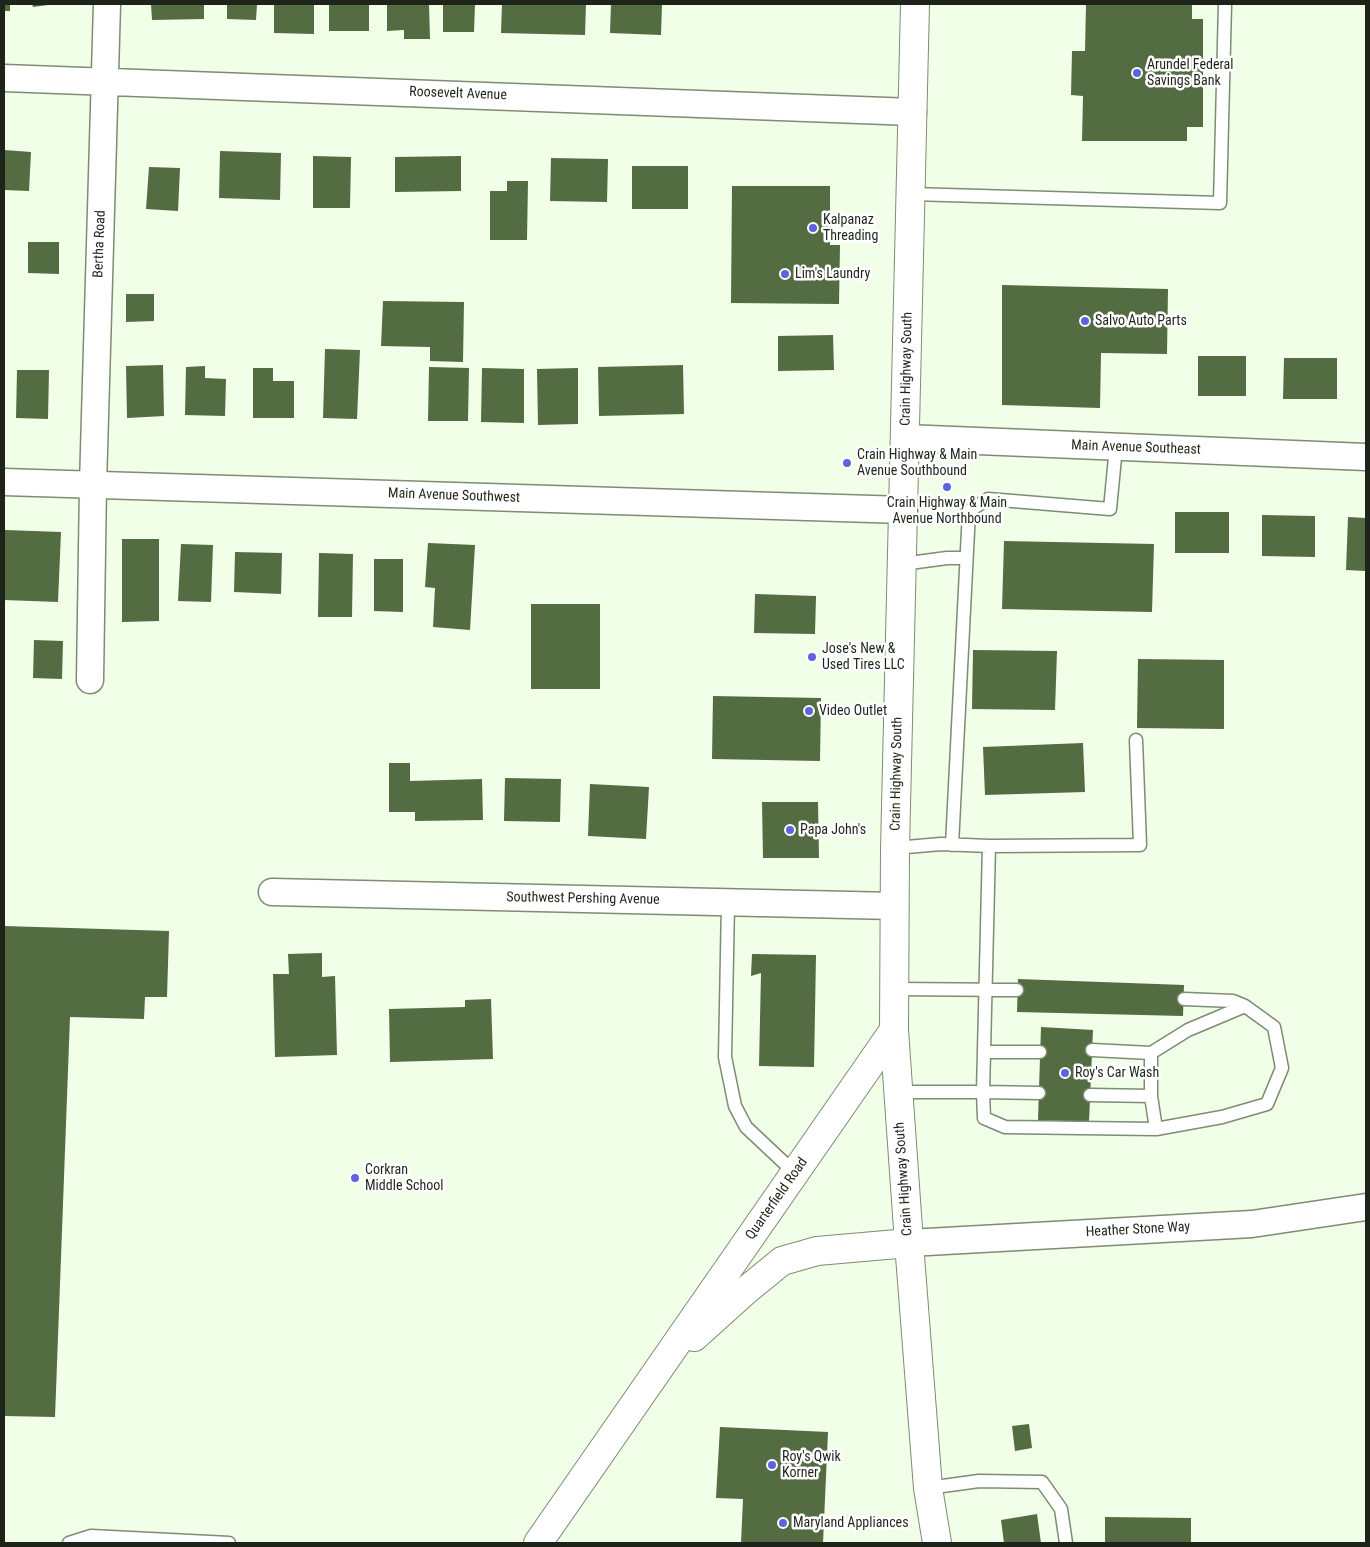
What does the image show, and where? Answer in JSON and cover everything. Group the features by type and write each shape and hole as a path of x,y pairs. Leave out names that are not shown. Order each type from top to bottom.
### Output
{"main road":[{"name":"Crain Highway South","path":"915,4 895,848 894,1030 908,1243 928,1488 937,1543"},
{"name":"Quarterfield Road","path":"538,1543 894,1030"},
{"name":"Quarterfield Road","path":"659,1368 782,1260 816,1250 908,1243"}],"street":[{"name":"Bertha Road","path":"90,680 93,485 107,4"},
{"name":"Roosevelt Avenue","path":"4,78 913,112"},
{"name":"Main Avenue Southeast","path":"905,438 1366,457"},
{"name":"Main Avenue Southwest","path":"4,482 904,510"},
{"name":"Southwest Pershing Avenue","path":"272,892 894,906"},
{"name":"Heather Stone Way","path":"908,1243 1252,1224 1366,1207"}],"lane":[{"path":"911,194 1220,203 1225,4"},
{"path":"952,845 969,511 988,499 1110,509 1116,447"},
{"path":"902,564 947,558 966,558"},
{"path":"895,848 952,845 1140,845 1136,740"},
{"path":"990,846 985,990 984,1118 1005,1128 1156,1129 1222,1117 1267,1104 1282,1068 1274,1027 1245,1006 1233,1001 1184,999"},
{"path":"728,903 725,1057 735,1106 746,1127 795,1172"},
{"path":"894,989 1017,990"},
{"path":"1092,1050 1152,1053 1188,1030 1245,1006"},
{"path":"984,1052 1040,1052"},
{"path":"1152,1053 1150,1096 1156,1129"},
{"path":"898,1092 1039,1093"},
{"path":"1090,1095 1150,1096"},
{"path":"928,1488 979,1481 1042,1482 1061,1509 1066,1543"},
{"path":"68,1543 91,1536 229,1543"}],"building":[{"path":"4,4 10,4 10,11 4,11"},
{"path":"32,4 48,4 48,5 33,7"},
{"path":"151,4 204,4 204,19 152,20"},
{"path":"227,4 257,4 256,20 227,19"},
{"path":"274,4 314,4 314,34 274,33"},
{"path":"329,4 369,4 369,31 329,31"},
{"path":"387,4 429,4 430,39 404,39 404,30 387,31"},
{"path":"443,4 475,4 474,32 443,32"},
{"path":"502,4 586,4 585,35 501,33"},
{"path":"611,4 662,4 661,35 610,33"},
{"name":"Arundel Federal Savings Bank","path":"1086,4 1192,4 1192,19 1203,19 1203,127 1187,127 1187,141 1082,141 1083,96 1071,95 1072,51 1085,51"},
{"path":"4,150 31,152 29,191 4,190"},
{"path":"220,151 281,153 280,200 219,198"},
{"path":"313,156 351,157 350,208 313,208"},
{"path":"461,156 461,191 395,192 395,157"},
{"path":"551,158 608,159 607,202 550,201"},
{"path":"632,166 688,166 688,209 632,209"},
{"path":"149,167 180,168 178,211 146,209"},
{"path":"507,181 528,181 527,240 490,240 490,191 507,191"},
{"path":"732,186 830,186 830,245 840,245 839,304 731,303"},
{"path":"28,242 59,242 59,274 28,273"},
{"name":"Salvo Auto Parts","path":"1002,285 1168,289 1167,354 1101,353 1100,408 1002,405"},
{"path":"126,294 154,294 154,321 126,322"},
{"path":"383,301 464,302 463,362 430,361 430,347 381,346"},
{"path":"833,335 834,370 778,371 778,336"},
{"path":"325,349 360,350 357,419 323,418"},
{"path":"1198,356 1246,356 1246,396 1198,396"},
{"path":"1284,358 1337,358 1337,399 1283,399"},
{"path":"163,365 164,416 127,418 126,366"},
{"path":"683,365 684,414 599,416 598,367"},
{"path":"205,366 205,378 226,379 225,416 185,415 186,367"},
{"path":"429,367 469,368 468,421 428,421"},
{"path":"253,368 273,368 273,381 294,381 294,418 253,418"},
{"path":"482,368 524,369 524,423 481,422"},
{"path":"578,368 578,424 538,425 537,369"},
{"path":"17,370 49,370 48,419 16,418"},
{"path":"1175,512 1229,512 1229,553 1175,553"},
{"path":"1262,515 1315,516 1315,557 1262,556"},
{"path":"1348,517 1366,518 1366,571 1346,570"},
{"path":"5,530 61,532 58,602 4,600"},
{"path":"122,539 159,539 159,621 122,622"},
{"path":"1004,541 1154,544 1152,612 1002,609"},
{"path":"428,543 475,545 470,630 433,627 435,588 425,587"},
{"path":"181,544 213,545 211,602 178,601"},
{"path":"235,552 282,553 281,594 234,592"},
{"path":"319,553 353,554 352,617 318,617"},
{"path":"374,559 403,559 403,612 374,611"},
{"path":"755,594 816,596 815,634 754,633"},
{"path":"531,604 600,604 600,689 531,689"},
{"path":"34,640 63,641 62,679 33,678"},
{"path":"973,650 1057,651 1055,710 972,709"},
{"path":"1138,659 1224,660 1224,729 1137,728"},
{"path":"713,696 821,698 820,761 712,759"},
{"path":"1083,743 1085,792 985,795 983,747"},
{"path":"389,763 410,763 410,781 482,779 483,820 415,821 415,812 389,812"},
{"path":"505,778 561,779 560,822 504,821"},
{"path":"590,784 649,787 646,839 588,836"},
{"name":"Papa John's","path":"762,802 818,802 819,858 763,858"},
{"path":"4,926 169,931 167,997 145,997 144,1019 70,1017 55,1417 4,1416"},
{"path":"322,953 322,977 335,976 337,1055 275,1057 273,974 289,974 288,954"},
{"path":"752,954 816,955 814,1067 759,1066 761,973 751,976"},
{"path":"1018,979 1184,985 1183,1016 1017,1012"},
{"path":"491,999 493,1059 390,1062 389,1009 465,1007 465,1000"},
{"name":"Roy's Car Wash","path":"1041,1027 1093,1030 1089,1122 1038,1120"},
{"path":"1029,1424 1032,1448 1015,1451 1012,1426"},
{"name":"Roy's Qwik Korner","path":"720,1427 828,1432 823,1543 741,1543 743,1499 716,1498"},
{"path":"1037,1514 1041,1543 1004,1543 1001,1520"},
{"path":"1105,1517 1191,1518 1191,1543 1105,1543"}],"place":[{"name":"Arundel Federal Savings Bank","path":"1137,73"},
{"name":"Kalpanaz Threading","path":"813,228"},
{"name":"Lim's Laundry","path":"785,274"},
{"name":"Salvo Auto Parts","path":"1085,321"},
{"name":"Crain Highway & Main Avenue Southbound","path":"847,463"},
{"name":"Crain Highway & Main Avenue Northbound","path":"947,487"},
{"name":"Jose's New & Used Tires LLC","path":"812,657"},
{"name":"Video Outlet","path":"809,711"},
{"name":"Papa John's","path":"790,830"},
{"name":"Roy's Car Wash","path":"1065,1073"},
{"name":"Corkran Middle School","path":"355,1178"},
{"name":"Roy's Qwik Korner","path":"772,1465"},
{"name":"Maryland Appliances","path":"783,1523"}]}
